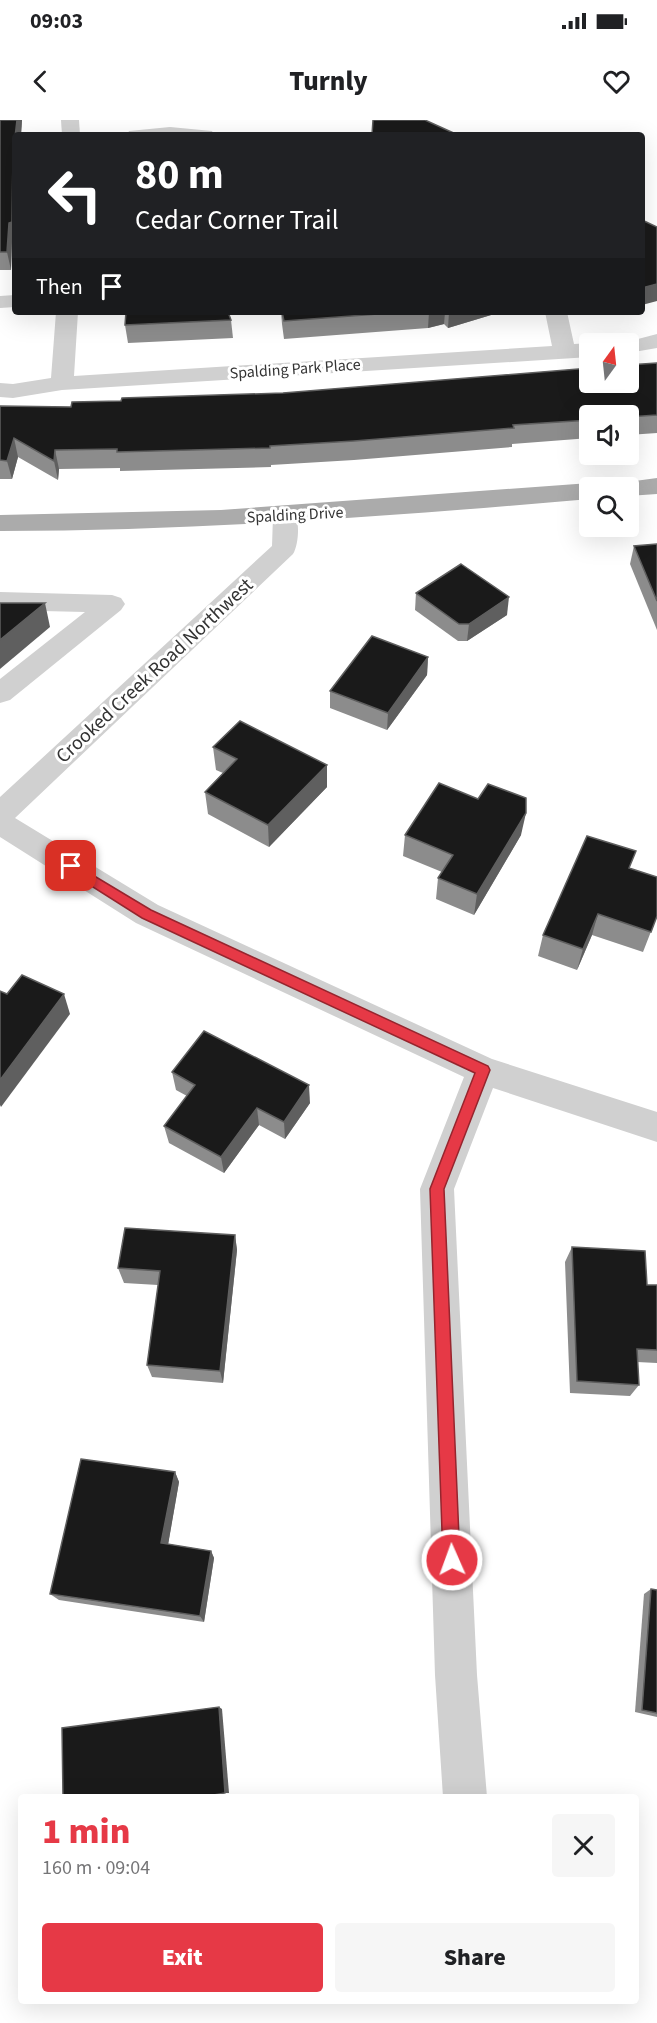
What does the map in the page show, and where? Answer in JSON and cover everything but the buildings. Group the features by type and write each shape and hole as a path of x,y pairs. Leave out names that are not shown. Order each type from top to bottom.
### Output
{"main road":[{"path":"639,487 657,486"},
{"name":"Spalding Drive","path":"0,523 76,524 285,516 579,492"}],"street":[{"path":"62,383 67,315"},
{"path":"557,315 564,351"},
{"path":"639,345 657,341"},
{"name":"Spalding Park Place","path":"0,390 13,391 62,383 579,350"},
{"name":"Crooked Creek Road Northwest","path":"0,814 284,548 285,516"},
{"path":"0,601 112,604 0,693"},
{"path":"0,823 147,914 483,1070 657,1127"},
{"path":"465,1794 456,1675 437,1189 483,1070"}],"route":[{"path":"71,866 147,914 483,1070 437,1189 452,1560"}]}
